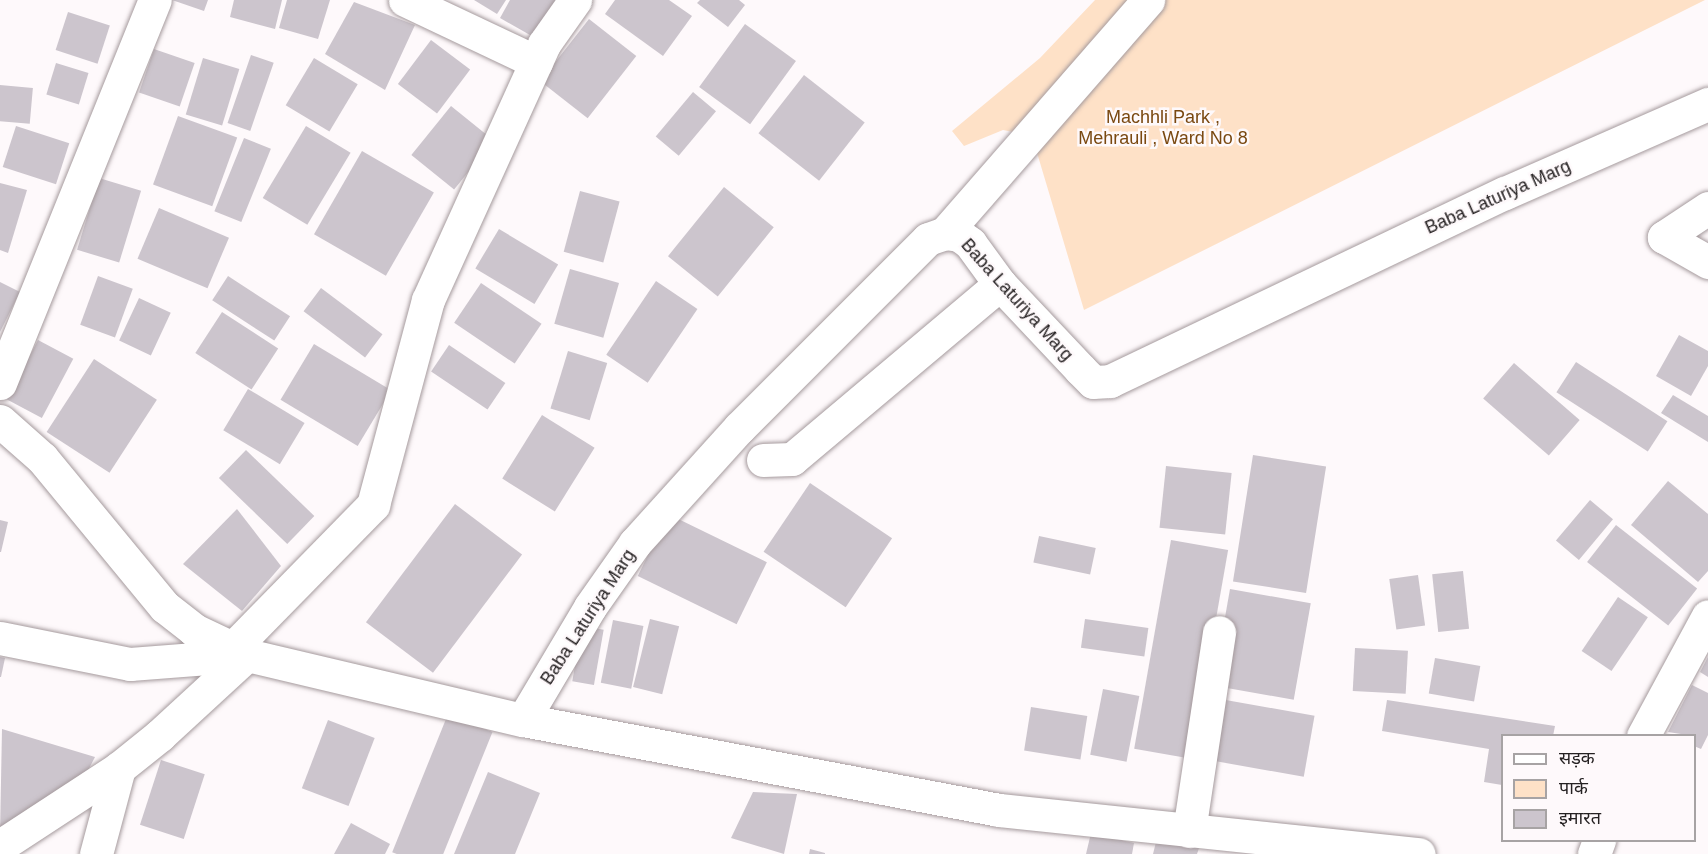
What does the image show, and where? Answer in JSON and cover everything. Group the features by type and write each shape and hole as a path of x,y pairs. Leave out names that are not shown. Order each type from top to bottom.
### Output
{"street":[{"path":"0,383 155,0"},
{"path":"405,0 536,62"},
{"path":"0,846 118,768 239,652 374,505 428,300 536,62 575,0"},
{"path":"945,233 1148,0"},
{"name":"Baba Laturiya Marg","path":"523,720 590,608 643,534 739,428 912,252 928,239 945,233 970,243 1000,284 1093,381 1110,381 1505,193 1708,104"},
{"path":"1708,208 1664,237 1708,262"},
{"path":"763,460 792,459 1000,284"},
{"path":"0,421 42,458 165,607 194,630 239,652 523,720 999,810 1408,854"},
{"path":"1644,734 1708,616"},
{"path":"1189,831 1219,632"},
{"path":"0,639 130,664 239,652"},
{"path":"96,854 118,768"}],"green space":[{"name":"Machhli Park , Mehrauli , Ward No 8","path":"1095,0 1705,0 1084,310 1032,136 1003,130 964,146 952,131 1040,58"}],"building":[{"path":"172,0 208,0 204,11"},
{"path":"234,0 282,0 275,29 230,17"},
{"path":"287,0 330,0 318,39 279,28"},
{"path":"474,0 506,0 497,14"},
{"path":"510,0 556,0 537,39 500,18"},
{"path":"615,0 669,0 692,16 663,56 605,14"},
{"path":"700,0 739,0 745,5 728,27 697,3"},
{"path":"354,2 415,25 385,90 325,54"},
{"path":"68,12 110,26 97,64 56,50"},
{"path":"589,19 636,56 588,118 540,81"},
{"path":"745,24 796,61 750,124 699,87"},
{"path":"431,40 470,69 437,113 398,84"},
{"path":"154,49 195,63 180,106 139,92"},
{"path":"251,55 274,63 250,131 228,123"},
{"path":"203,58 239,69 222,126 186,114"},
{"path":"314,58 358,84 329,131 286,105"},
{"path":"56,63 89,73 79,104 46,95"},
{"path":"804,75 865,122 819,181 758,133"},
{"path":"0,85 33,88 30,124 0,121"},
{"path":"693,92 716,111 679,156 656,136"},
{"path":"451,106 494,141 454,190 411,155"},
{"path":"178,116 237,138 212,206 153,185"},
{"path":"16,126 69,143 56,184 3,167"},
{"path":"306,126 351,153 307,225 263,198"},
{"path":"244,138 271,149 241,222 214,211"},
{"path":"362,151 434,192 386,276 314,234"},
{"path":"99,178 141,191 119,263 77,250"},
{"path":"0,183 27,190 8,253 0,250"},
{"path":"724,187 774,227 718,296 668,256"},
{"path":"580,191 620,202 603,262 564,252"},
{"path":"159,208 229,238 207,288 138,259"},
{"path":"499,229 558,265 534,304 475,268"},
{"path":"570,269 619,283 603,338 554,324"},
{"path":"98,276 133,289 115,338 80,325"},
{"path":"228,276 290,316 274,341 212,300"},
{"path":"656,281 697,309 648,383 606,355"},
{"path":"0,282 20,292 0,332"},
{"path":"481,283 542,324 515,364 454,323"},
{"path":"321,288 382,334 365,358 304,311"},
{"path":"139,298 171,313 151,355 119,341"},
{"path":"222,312 278,348 252,390 195,353"},
{"path":"1679,335 1708,351 1708,366 1691,396 1656,376"},
{"path":"38,340 73,359 42,418 7,399"},
{"path":"314,344 391,390 358,446 281,400"},
{"path":"449,345 505,383 487,410 431,372"},
{"path":"568,351 607,363 590,420 550,408"},
{"path":"94,359 157,400 110,473 47,432"},
{"path":"1576,362 1667,421 1648,452 1556,392"},
{"path":"1514,363 1580,420 1549,456 1483,398"},
{"path":"248,389 305,423 280,464 223,430"},
{"path":"1673,395 1708,416 1708,442 1661,413"},
{"path":"542,415 595,448 555,511 502,479"},
{"path":"246,450 314,516 287,544 219,478"},
{"path":"1253,455 1326,467 1306,593 1233,581"},
{"path":"1166,466 1232,473 1225,535 1160,528"},
{"path":"1668,481 1708,514 1708,571 1698,582 1631,525"},
{"path":"810,483 892,538 846,607 764,552"},
{"path":"1590,500 1613,519 1579,560 1556,541"},
{"path":"455,504 522,555 433,673 366,622"},
{"path":"237,509 281,566 242,611 183,564"},
{"path":"668,514 767,562 737,624 638,576"},
{"path":"0,520 8,522 1,552 0,552"},
{"path":"1616,525 1697,588 1668,625 1587,562"},
{"path":"1039,536 1096,548 1090,574 1033,562"},
{"path":"1171,540 1228,550 1191,759 1134,749"},
{"path":"1463,571 1469,629 1438,632 1432,574"},
{"path":"1418,575 1425,626 1396,630 1389,579"},
{"path":"1230,589 1311,603 1294,700 1213,686"},
{"path":"1618,597 1648,617 1611,671 1582,651"},
{"path":"650,619 679,626 662,694 633,687"},
{"path":"1085,619 1148,628 1144,657 1081,648"},
{"path":"613,620 643,626 631,689 601,683"},
{"path":"582,626 604,630 594,685 572,681"},
{"path":"1355,648 1408,651 1406,694 1353,691"},
{"path":"0,657 5,658 1,677 0,677"},
{"path":"1708,657 1708,677 1700,672"},
{"path":"1435,658 1480,666 1474,701 1429,693"},
{"path":"1692,685 1708,693 1708,735 1701,749 1696,747 1696,734 1668,732"},
{"path":"1103,689 1139,696 1127,762 1090,755"},
{"path":"1220,699 1315,716 1304,777 1209,760"},
{"path":"1387,700 1555,726 1553,734 1501,734 1501,785 1484,782 1489,749 1382,731"},
{"path":"1031,707 1087,716 1080,759 1024,750"},
{"path":"448,714 493,732 443,854 392,852"},
{"path":"328,720 375,738 349,806 302,788"},
{"path":"2,729 95,757 83,780 0,834"},
{"path":"161,760 205,774 184,839 140,825"},
{"path":"488,772 540,793 515,854 454,854"},
{"path":"753,792 797,794 784,854 731,838"},
{"path":"351,823 390,844 385,854 334,854"},
{"path":"1159,830 1201,842 1197,854 1153,854"},
{"path":"1091,833 1134,843 1132,854 1086,854"},
{"path":"810,849 825,853 825,854 809,854"}]}
